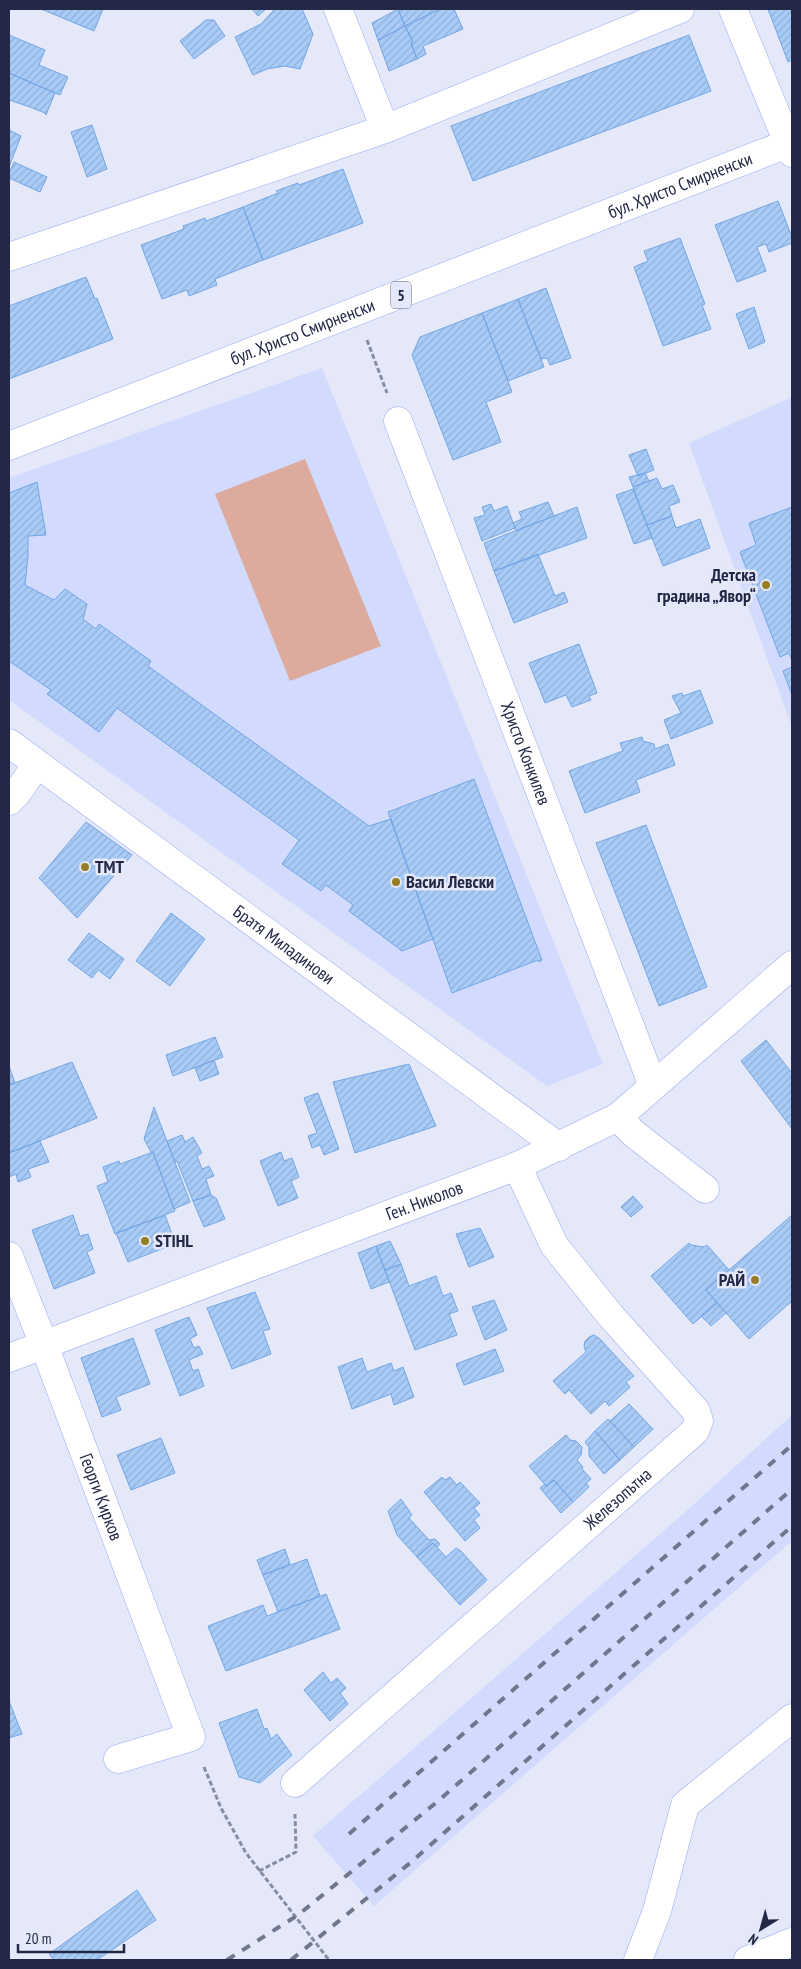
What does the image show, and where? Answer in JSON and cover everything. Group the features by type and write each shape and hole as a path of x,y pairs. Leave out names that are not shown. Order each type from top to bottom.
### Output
{"street":[{"path":"338,9 385,129"},
{"path":"9,257 385,129 680,9"},
{"path":"733,9 791,146"},
{"name":"бул. Христо Смирненски","path":"9,446 791,146"},
{"name":"Христо Конкилев","path":"398,421 654,1086"},
{"name":"Братя Миладинови","path":"9,743 559,1147"},
{"path":"9,801 17,793 37,764"},
{"name":"Ген. Николов","path":"9,1358 517,1166 559,1147 618,1117 792,965"},
{"path":"618,1117 633,1134 706,1189"},
{"name":"Железопътна","path":"294,1783 695,1431 699,1421 696,1411 610,1315 554,1245 517,1166"},
{"name":"Георги Кирков","path":"9,1256 192,1737"},
{"path":"638,1960 657,1911 685,1804 792,1718"},
{"path":"118,1759 192,1737"},
{"path":"748,1960 792,1942"}],"path":[{"path":"357,312 398,421"},
{"path":"192,1737 221,1808 246,1853 329,1960"},
{"path":"259,1871 296,1852 294,1783"}],"shaded area":[{"name":"Васил Левски","path":"322,368 603,1064 547,1086 9,700 9,478"},
{"name":"Детска градина „Явор“","path":"792,397 792,727 689,443"},
{"path":"305,459 381,646 290,681 215,494"},
{"path":"792,1415 792,1541 374,1906 313,1836 683,1514"}],"building":[{"path":"41,9 103,9 94,31"},
{"path":"252,9 266,9 258,16"},
{"path":"275,9 302,9 313,34 300,69 285,66 267,69 253,75 235,37 261,24"},
{"path":"398,9 405,26 378,40 372,23"},
{"path":"398,9 440,9 405,26"},
{"path":"440,9 454,9 463,29 423,46 426,54 417,59 411,43 413,42 405,26"},
{"path":"768,9 792,9 792,60 788,62"},
{"path":"206,20 214,20 225,36 194,59 180,41"},
{"path":"405,26 413,42 411,43 417,59 389,71 378,40"},
{"path":"9,35 45,50 39,65 68,77 60,95 9,73"},
{"path":"689,35 711,91 473,181 451,126"},
{"path":"9,73 55,93 46,115 9,100"},
{"path":"92,125 107,169 87,177 71,132"},
{"path":"9,130 21,136 9,167"},
{"path":"14,162 47,177 40,192 9,178"},
{"path":"343,169 363,223 263,260 243,207 278,193 276,191"},
{"path":"778,201 792,237 792,243 769,252 766,244 757,247 766,271 737,282 715,225"},
{"path":"243,207 263,260 215,279 217,285 189,296 187,290 162,299 141,245 184,229 183,226 205,218 206,221"},
{"path":"680,238 705,304 702,305 711,329 663,346 634,267 648,261 644,251"},
{"path":"86,277 95,299 97,298 113,339 9,379 9,306"},
{"path":"546,288 571,358 550,365 547,358 541,359 518,299"},
{"path":"518,299 544,367 508,381 482,313"},
{"path":"754,307 765,342 749,349 736,314"},
{"path":"482,313 512,392 486,402 501,442 453,460 412,355 420,337"},
{"path":"646,449 654,470 638,476 629,455"},
{"path":"645,473 649,481 633,487 629,477"},
{"path":"657,478 662,489 673,485 680,502 669,506 672,516 647,525 633,487"},
{"path":"37,482 46,535 28,536 25,585 54,600 65,589 87,604 83,619 96,629 99,624 151,661 148,666 369,826 391,819 433,939 402,951 349,911 353,905 326,885 321,891 282,864 299,840 117,708 99,732 47,694 51,690 9,661 9,493"},
{"path":"633,489 652,538 634,544 616,495"},
{"path":"548,502 554,516 516,531 513,523 522,519 519,512"},
{"path":"491,504 494,511 507,506 515,528 482,541 474,518 485,515 482,507"},
{"path":"577,507 587,538 494,571 484,543"},
{"path":"792,507 792,661 789,653 780,657 740,552 756,545 749,523"},
{"path":"672,516 676,528 700,519 710,548 663,566 647,525"},
{"path":"538,554 555,596 564,592 568,602 514,623 494,571"},
{"path":"579,644 597,693 589,696 591,700 572,707 566,695 545,703 529,663"},
{"path":"792,667 792,695 783,671"},
{"path":"700,690 713,723 671,739 664,720 681,713 672,696 682,693 683,696"},
{"path":"642,737 643,741 654,744 655,749 668,744 675,765 636,780 640,792 585,813 569,771 623,751 620,743"},
{"path":"474,779 542,960 452,993 388,812"},
{"name":"TMT","path":"86,822 132,855 77,918 39,878"},
{"path":"646,825 707,987 659,1006 596,843"},
{"path":"171,913 205,939 170,986 136,961"},
{"path":"89,933 124,959 110,979 98,970 92,978 68,960"},
{"path":"215,1037 223,1057 173,1076 166,1055"},
{"path":"766,1040 792,1073 792,1129 741,1061"},
{"path":"214,1060 219,1074 200,1081 195,1068"},
{"path":"72,1062 97,1118 9,1153 9,1085"},
{"path":"409,1064 436,1126 355,1153 333,1082"},
{"path":"9,1066 15,1083 9,1085"},
{"path":"318,1093 339,1149 324,1155 320,1145 312,1148 308,1136 317,1133 304,1098"},
{"path":"154,1107 190,1202 174,1209 153,1152 151,1152 144,1139"},
{"path":"182,1135 185,1142 193,1137 202,1153 197,1156 202,1169 209,1166 214,1176 206,1179 211,1195 193,1201 167,1141"},
{"path":"40,1141 49,1162 28,1169 31,1177 18,1182 16,1174 9,1177 9,1153"},
{"path":"153,1152 175,1211 115,1234 97,1186 108,1182 103,1167 119,1161 120,1164"},
{"path":"281,1152 284,1161 292,1158 299,1177 291,1181 298,1198 278,1206 260,1161"},
{"path":"211,1195 216,1198 225,1219 204,1227 193,1201"},
{"path":"633,1196 643,1207 631,1217 621,1207"},
{"path":"73,1215 80,1236 88,1234 93,1249 87,1252 95,1273 54,1289 32,1230"},
{"name":"STIHL","path":"165,1215 173,1237 169,1246 128,1262 116,1233"},
{"name":"РАЙ","path":"792,1215 792,1301 749,1339 706,1290"},
{"path":"480,1228 494,1257 469,1267 456,1234"},
{"path":"390,1241 401,1264 385,1270 376,1246"},
{"path":"689,1243 704,1247 707,1245 729,1270 706,1290 717,1303 693,1324 651,1276"},
{"path":"376,1246 389,1282 371,1289 358,1253"},
{"path":"401,1264 409,1286 436,1276 443,1296 451,1293 458,1311 449,1314 457,1335 415,1350 385,1270"},
{"path":"255,1292 270,1329 263,1331 271,1354 232,1369 207,1308"},
{"path":"494,1300 507,1330 485,1340 472,1307"},
{"path":"717,1303 726,1313 711,1326 701,1316"},
{"path":"189,1317 197,1335 190,1339 194,1348 199,1346 203,1354 189,1360 193,1371 198,1369 204,1386 180,1396 155,1330"},
{"path":"594,1335 600,1339 634,1376 626,1382 630,1387 609,1406 605,1401 591,1414 569,1390 565,1394 553,1381 586,1352 585,1341"},
{"path":"133,1338 150,1384 116,1397 121,1410 102,1417 81,1358"},
{"path":"495,1349 504,1371 464,1385 456,1364"},
{"path":"362,1358 367,1372 391,1363 394,1371 403,1367 414,1397 394,1405 391,1394 352,1409 338,1367"},
{"path":"629,1404 653,1429 634,1447 610,1421"},
{"path":"608,1419 634,1447 620,1460 595,1431"},
{"path":"595,1431 620,1460 604,1474 589,1456 589,1447 585,1442"},
{"path":"566,1435 570,1440 576,1441 582,1447 581,1455 577,1460 591,1479 586,1483 589,1487 573,1502 554,1480 546,1486 529,1466"},
{"path":"161,1438 175,1473 131,1490 117,1455"},
{"path":"442,1477 445,1480 450,1477 457,1485 460,1482 480,1503 474,1508 480,1515 474,1520 480,1528 465,1541 424,1492"},
{"path":"554,1480 573,1502 561,1513 540,1488"},
{"path":"401,1499 412,1515 409,1518 429,1540 435,1539 440,1544 437,1547 433,1543 417,1557 397,1535 388,1511"},
{"path":"433,1543 446,1557 456,1548 461,1551 487,1580 460,1605 417,1557"},
{"path":"285,1549 290,1564 263,1575 257,1560"},
{"path":"307,1559 320,1596 278,1612 263,1575"},
{"path":"326,1594 340,1629 226,1671 208,1626 263,1605 267,1616"},
{"path":"323,1672 331,1683 337,1678 346,1688 340,1693 348,1704 330,1721 304,1690"},
{"path":"9,1701 22,1734 9,1738"},
{"path":"257,1709 264,1729 267,1728 271,1739 277,1734 292,1755 260,1783 239,1777 219,1723"},
{"path":"137,1890 156,1920 97,1960 54,1960 49,1954"}],"railway":[{"path":"349,1834 792,1445"},
{"path":"227,1960 298,1915 437,1802 792,1489"},
{"path":"291,1960 410,1863 792,1526"}],"place":[{"name":"Детска градина „Явор“","path":"766,585"},
{"name":"TMT","path":"85,867"},
{"name":"Васил Левски","path":"396,882"},
{"name":"STIHL","path":"145,1241"},
{"name":"РАЙ","path":"755,1280"}]}
